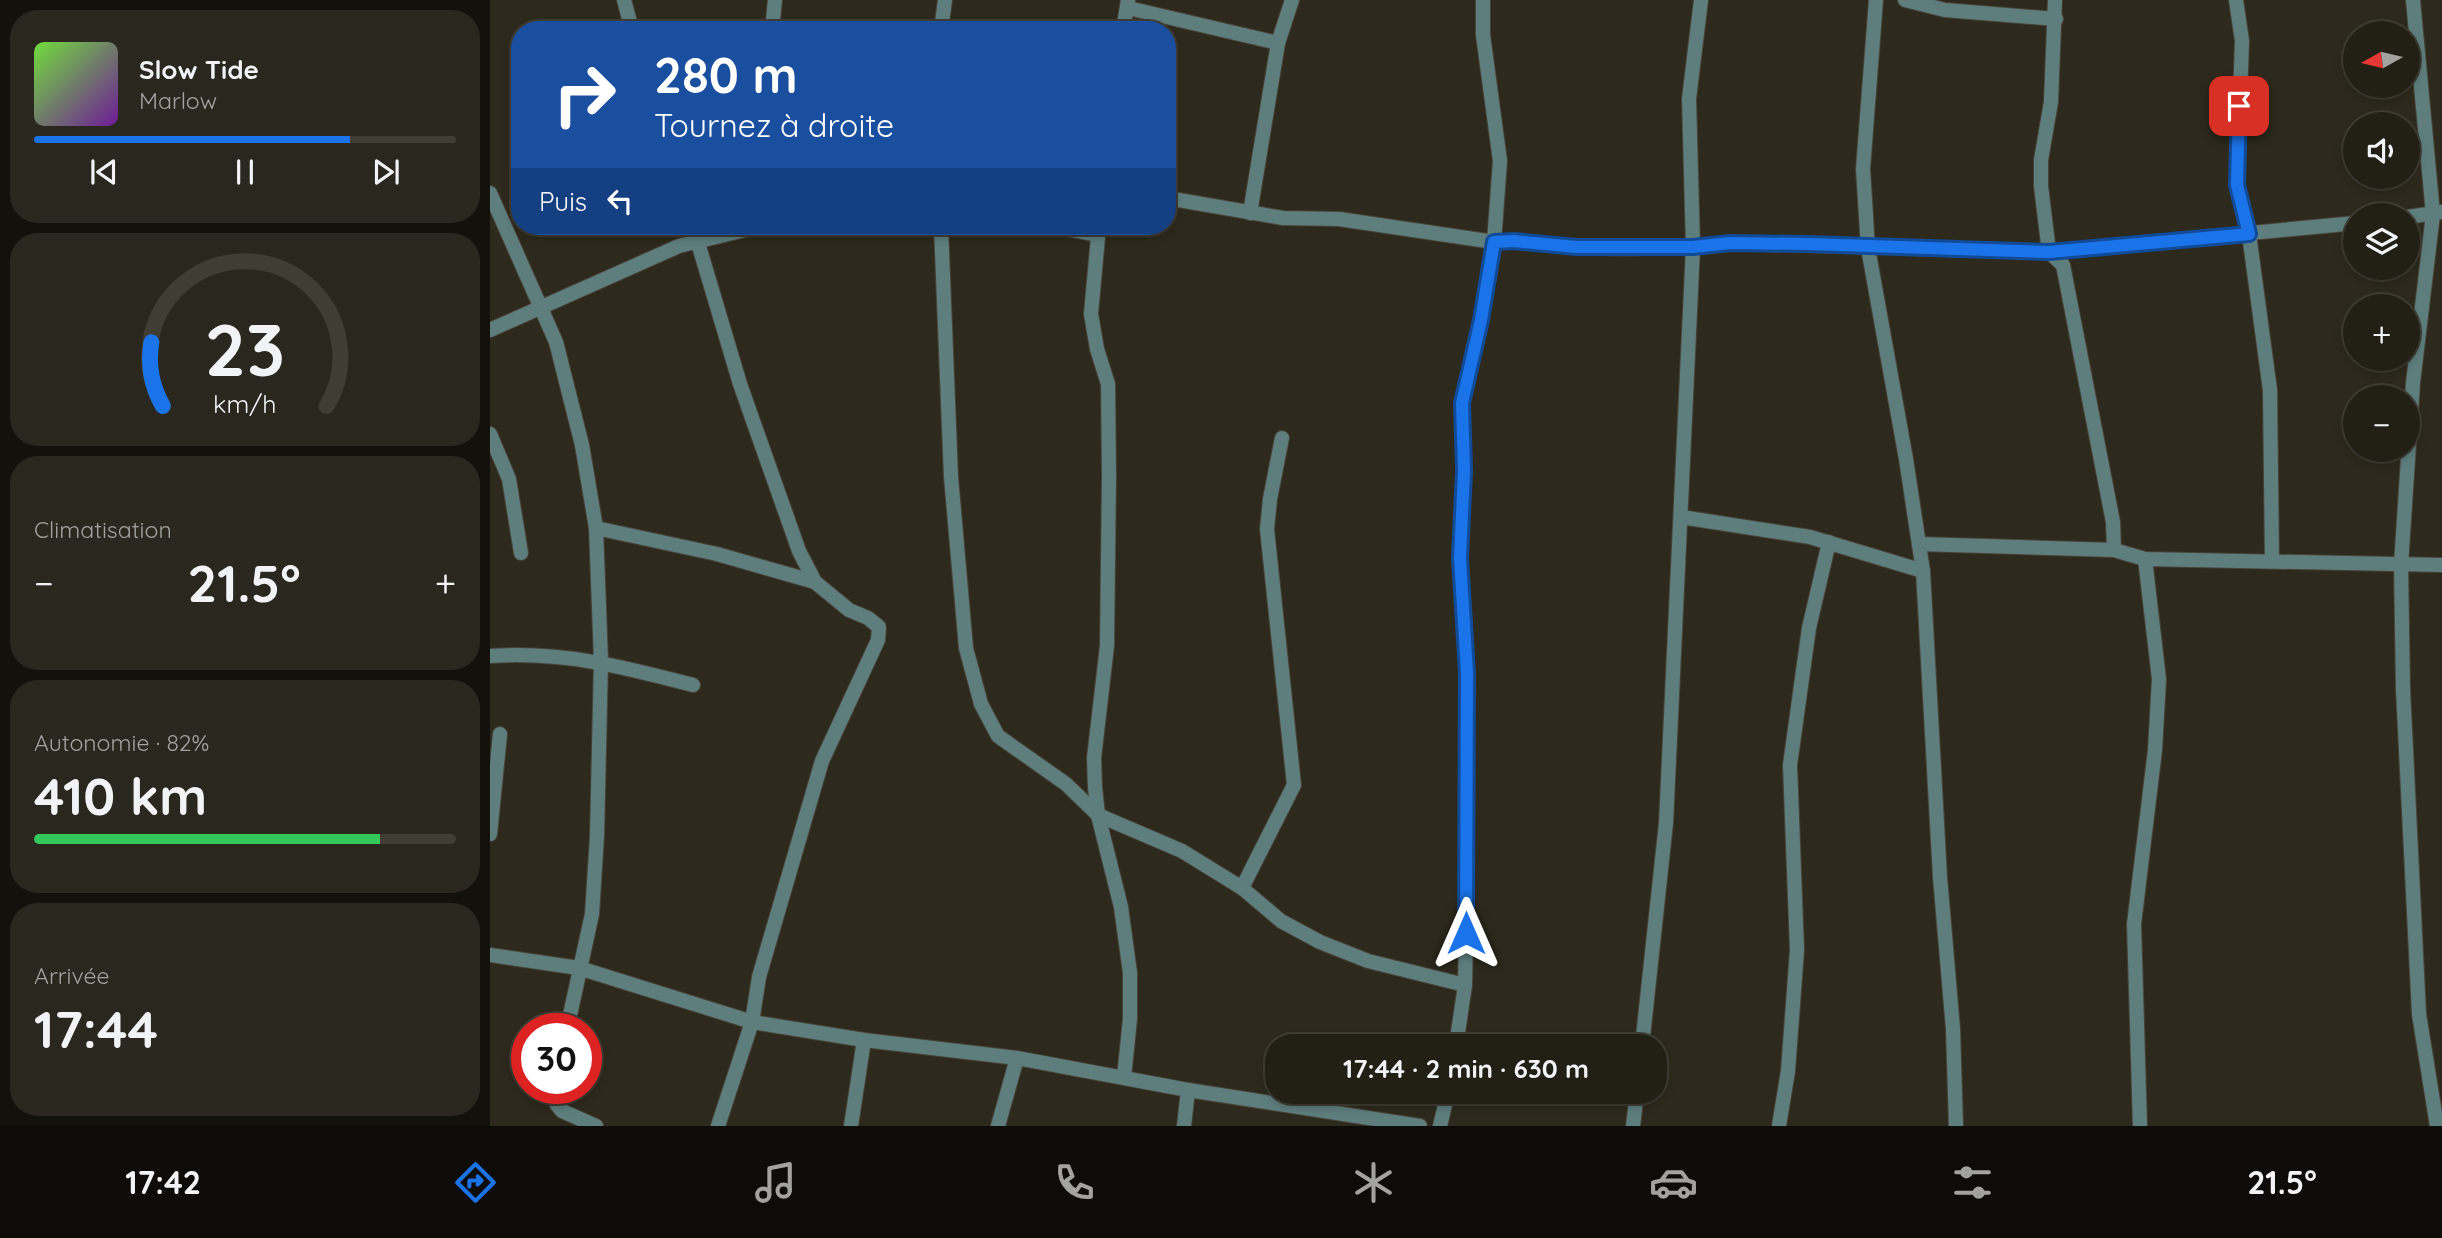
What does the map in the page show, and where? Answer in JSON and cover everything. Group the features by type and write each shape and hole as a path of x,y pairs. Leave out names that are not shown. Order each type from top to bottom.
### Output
{"street":[{"path":"624,0 630,21"},
{"path":"773,21 775,0"},
{"path":"942,21 945,0"},
{"path":"1250,213 1278,43 1292,0"},
{"path":"1459,1034 1465,985 1467,673 1460,558 1464,471 1462,403 1481,320 1494,242 1500,161 1483,35 1483,0"},
{"path":"1643,1034 1666,823 1693,247 1689,99 1701,0"},
{"path":"1876,0 1863,169 1868,248 1923,571 1940,877 1953,1029 1956,1126"},
{"path":"1905,0 1945,9 2056,19"},
{"path":"2055,0 2051,102 2040,160 2049,252 2063,265 2113,522 2114,550"},
{"path":"2236,0 2242,41 2237,185 2249,234 2270,390 2272,561"},
{"path":"2413,0 2437,213 2413,383 2401,565 2405,758 2419,1014 2437,1126"},
{"path":"1128,4 1278,43"},
{"path":"490,193 556,342 582,445 596,528 601,661 597,823 592,914 570,1013"},
{"path":"1176,200 1283,218 1339,219 1494,242 1514,241 1576,247 1693,247 1730,243 2049,252 2343,224"},
{"path":"490,330 691,235"},
{"path":"696,235 740,384 799,551 815,582 849,610 868,618 879,627 878,640 822,761 759,977 752,1022 718,1126"},
{"path":"941,235 951,477 966,648 981,704 998,736 1066,784 1098,815 1182,850 1242,888 1281,921 1320,942 1368,961 1465,985"},
{"path":"1098,235 1091,314 1097,349 1108,384 1109,449 1107,646 1094,758 1098,815 1121,908 1130,972 1130,1019 1124,1077"},
{"path":"490,434 509,480 521,553"},
{"path":"1242,888 1294,785 1268,529 1270,499 1282,438"},
{"path":"1681,517 1829,542 1923,571"},
{"path":"596,528 717,554 815,582"},
{"path":"1779,1126 1788,1071 1797,950 1790,765 1810,628 1829,542"},
{"path":"1919,544 2114,550 2145,559 2442,565"},
{"path":"2140,1126 2134,924 2155,750 2159,679 2145,559"},
{"path":"490,656 531,653 601,661 693,685"},
{"path":"490,834 500,734"},
{"path":"490,955 579,968 752,1022 864,1040 1017,1058 1344,1120 1420,1126"},
{"path":"851,1126 864,1040"},
{"path":"998,1126 1017,1058"},
{"path":"1184,1126 1188,1090"},
{"path":"557,1104 562,1111 596,1126"},
{"path":"1440,1126 1445,1104"},
{"path":"1633,1126 1636,1104"}],"route":[{"path":"1466,933 1467,673 1460,558 1464,471 1462,403 1481,320 1494,242 1514,241 1576,247 1809,244 2049,252 2249,234 2237,185 2239,106"}]}
